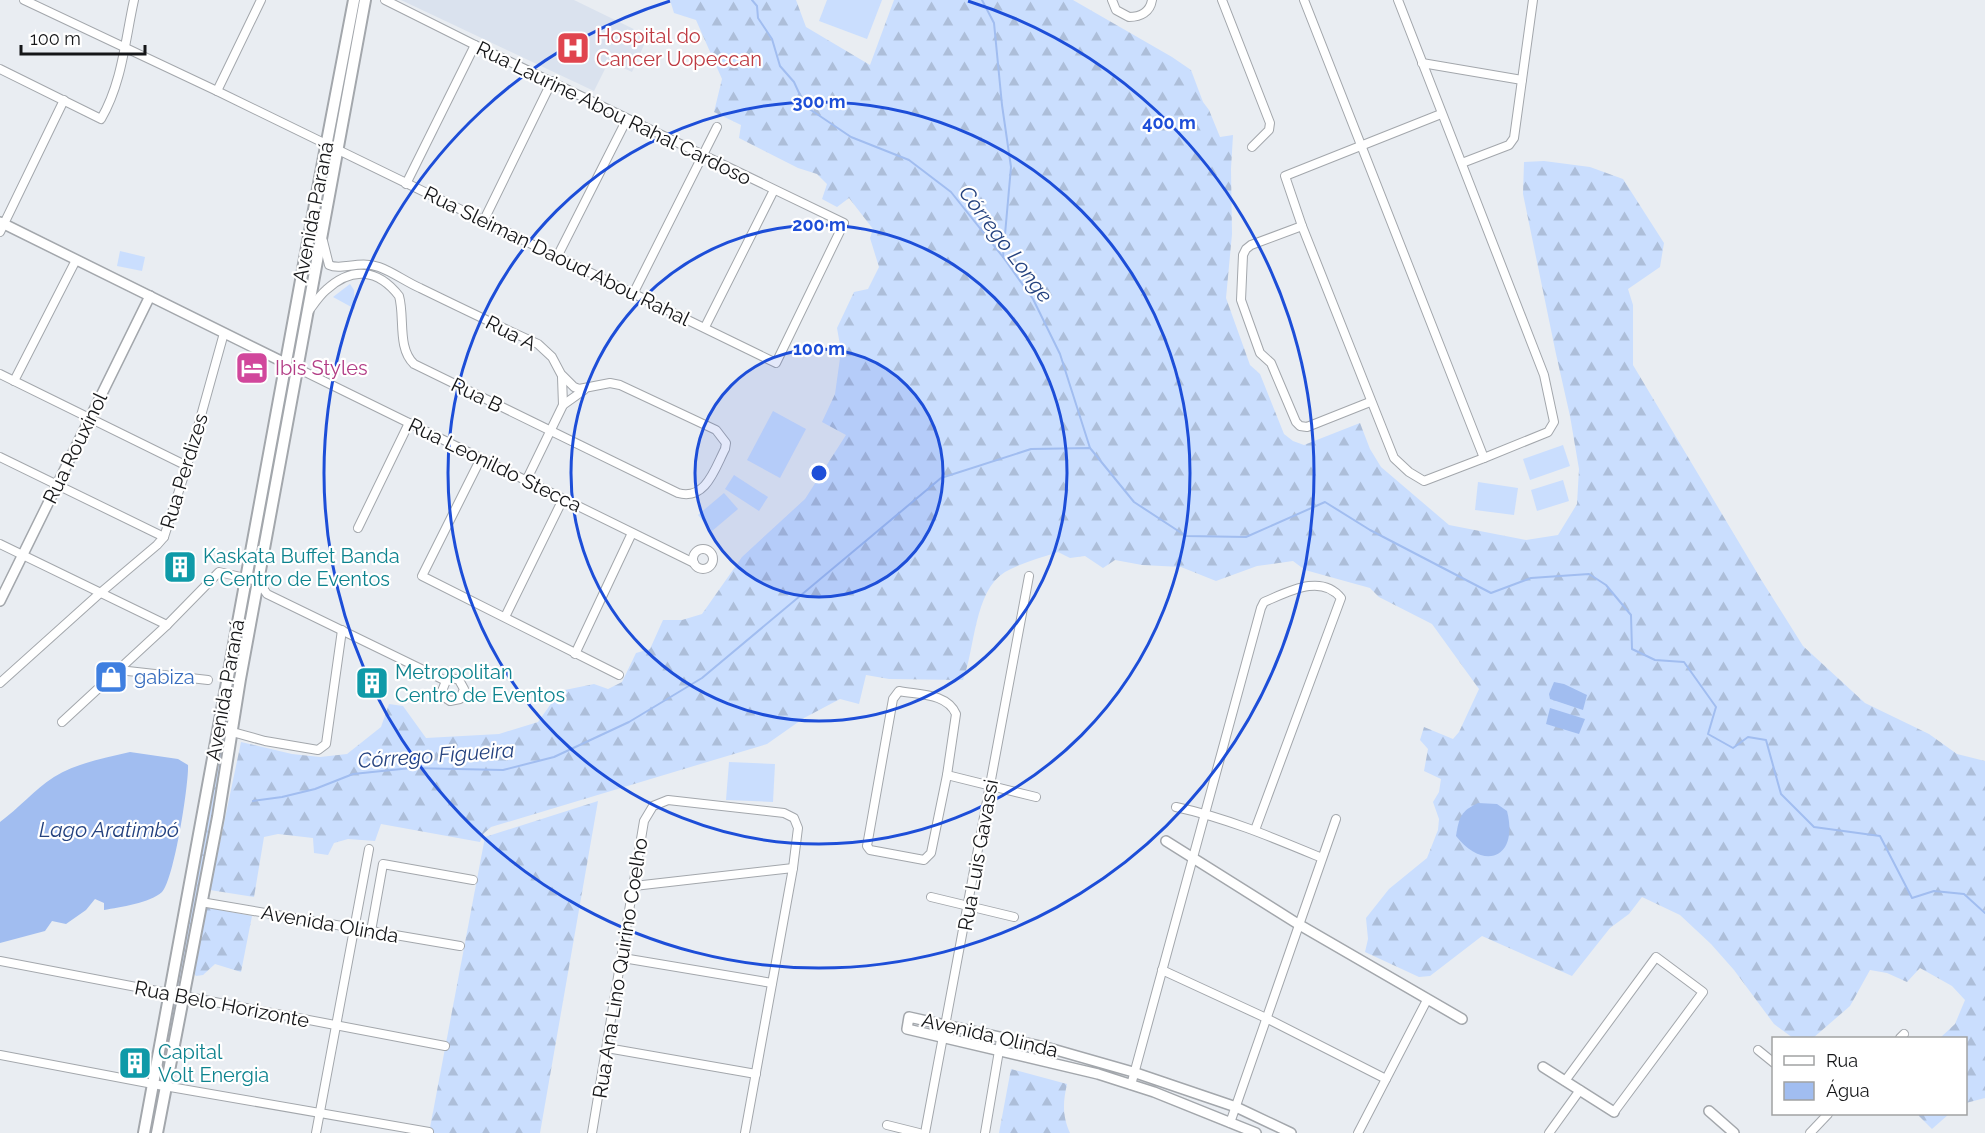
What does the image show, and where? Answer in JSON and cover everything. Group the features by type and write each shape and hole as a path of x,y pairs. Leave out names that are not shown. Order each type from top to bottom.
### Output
{"main road":[{"name":"Avenida Paraná","path":"144,1133 354,0"},
{"name":"Avenida Paraná","path":"157,1133 218,818 231,731 365,0"},
{"path":"285,363 297,368"}],"street":[{"path":"0,69 100,119 111,102 118,83 134,0"},
{"path":"217,91 261,0"},
{"name":"Rua Laurine Abou Rahal Cardoso","path":"385,0 844,223 776,363"},
{"path":"1110,1 1122,15 1136,17 1148,10 1152,0"},
{"path":"1222,0 1270,123 1269,130 1252,147"},
{"path":"1304,0 1484,458"},
{"path":"1398,0 1544,375 1554,422 1548,432 1424,481 1409,472 1394,458 1370,402 1285,176 1441,114"},
{"path":"1462,164 1509,145 1514,138 1533,0"},
{"name":"Rua Sleiman Daoud Abou Rahal","path":"28,1 776,363"},
{"path":"406,184 475,45"},
{"path":"1422,63 1522,80"},
{"path":"483,222 552,81"},
{"path":"64,100 1,226 76,260 285,363"},
{"path":"557,257 627,118"},
{"path":"633,294 717,127"},
{"path":"705,327 774,190"},
{"path":"1302,226 1251,245 1243,255 1240,300 1260,353 1271,363 1296,422 1300,426 1307,427 1370,402"},
{"path":"322,237 329,265 340,267 343,278"},
{"path":"14,381 76,260"},
{"name":"Rua A","path":"340,267 360,263 373,265 538,344 552,357 561,374 574,387 588,388"},
{"path":"307,313 326,289 343,278 360,273 371,274 384,281 394,291 407,282"},
{"name":"Rua B","path":"394,291 400,302 406,354 414,364 678,494 694,494 707,484 725,449 726,443 721,434 620,385 610,384 588,388"},
{"name":"Rua Rouxinol","path":"0,601 150,296"},
{"name":"Rua Perdizes","path":"0,683 164,537 187,466 224,333"},
{"name":"Rua Leonildo Stecca","path":"297,368 693,563"},
{"path":"0,374 187,466"},
{"path":"526,481 563,405 564,386 561,374"},
{"path":"563,405 588,388"},
{"path":"358,528 410,423"},
{"path":"0,458 164,537"},
{"path":"481,458 422,576 619,675"},
{"path":"504,617 563,499"},
{"path":"574,654 632,533"},
{"path":"0,544 167,625"},
{"path":"680,556 694,554 700,549 706,550 711,554 710,566 704,569 698,568 693,563 694,554"},
{"path":"62,722 167,625 219,572 258,581 267,594 446,681"},
{"name":"Rua Luis Gavassi","path":"925,1133 1029,576"},
{"path":"1131,1085 1261,608 1264,602 1305,585 1314,584 1337,593 1341,598 1255,830"},
{"path":"218,728 286,745 318,750 322,748 326,744 342,630"},
{"path":"119,670 208,680"},
{"path":"899,691 939,698 953,706 956,722 947,776 929,857 924,860 870,850 867,846 893,699 899,691"},
{"path":"947,776 1035,797"},
{"name":"Rua Ana Lino Quirino Coelho","path":"592,1133 623,958 644,821 653,806 668,800 784,813 794,818 798,828 794,868"},
{"path":"1176,807 1205,813 1255,830 1322,858"},
{"path":"1230,1123 1336,819"},
{"path":"1166,841 1298,924 1462,1019"},
{"path":"316,1133 369,849"},
{"path":"371,931 383,864 473,880"},
{"path":"634,886 794,868 745,1133"},
{"path":"931,897 1014,917"},
{"name":"Avenida Olinda","path":"201,902 460,946"},
{"path":"1543,1067 1565,1081 1580,1090 1614,1112 1703,992 1656,957 1565,1081"},
{"path":"623,958 772,983"},
{"name":"Rua Belo Horizonte","path":"0,962 445,1046"},
{"path":"1162,970 1266,1018 1386,1079"},
{"path":"1358,1133 1428,1000"},
{"name":"Avenida Olinda","path":"1256,1133 1131,1085 1048,1061 907,1029 909,1017 1049,1048 1133,1072 1236,1107 1291,1133"},
{"path":"986,1133 1001,1039"},
{"path":"607,1048 756,1074"},
{"path":"1758,1050 1772,1062"},
{"path":"0,1055 166,1087 429,1132"},
{"path":"1549,1133 1580,1090"},
{"path":"1709,1111 1734,1133"},
{"path":"1810,1133 1826,1115"},
{"path":"887,1125 919,1133"}],"shaded area":[{"name":"Hospital do Cancer Uopeccan","path":"401,0 574,0 648,36 632,72 609,61 594,91"}],"green space":[{"path":"670,0 796,0 806,27 870,65 894,0 1073,0 1172,57 1191,70 1220,137 1233,135 1232,234 1226,298 1250,365 1260,374 1284,434 1304,445 1360,423 1370,449 1381,467 1449,525 1526,540 1558,535 1577,504 1579,469 1523,194 1524,162 1544,161 1590,167 1623,179 1664,243 1660,267 1628,289 1633,305 1633,365 1762,581 1803,646 1865,703 1929,734 1957,754 1985,761 1985,1098 1967,1103 1967,1037 1941,1037 1955,1024 1965,1000 1952,986 1920,968 1907,982 1887,973 1870,970 1850,1006 1814,1037 1792,1037 1774,1024 1734,970 1711,944 1680,915 1642,897 1629,914 1610,928 1572,976 1482,936 1430,976 1419,977 1365,952 1368,939 1366,918 1389,889 1427,858 1438,830 1439,819 1433,802 1439,792 1441,779 1424,771 1428,749 1420,740 1424,727 1453,739 1459,732 1479,689 1432,624 1379,597 1370,588 1305,570 1293,561 1257,566 1216,581 1181,567 1142,565 1115,560 1103,568 1085,556 1070,558 1058,552 1011,569 995,581 981,606 963,680 889,679 866,675 859,704 840,699 804,718 767,744 491,827 483,834 480,842 381,824 375,841 348,839 334,843 328,855 314,853 313,838 278,834 264,837 254,897 210,890 241,742 292,754 320,757 347,754 381,727 389,704 403,706 426,738 499,734 538,722 560,691 594,684 608,689 622,682 636,653 650,649 663,620 682,620 702,614 742,557 805,499 846,435 822,422 835,394 841,351 837,328 854,292 868,289 879,267 870,238 873,229 849,198 837,207 822,199 827,184 817,174 798,168 739,138 741,125 714,112 722,79 696,20 674,13"},
{"path":"827,0 882,0 867,39 819,21"},
{"path":"329,152 334,152 296,354 292,353"},
{"path":"120,251 145,257 142,271 117,266"},
{"path":"350,284 354,290 355,309 333,297"},
{"path":"291,369 255,573 253,572"},
{"path":"773,411 806,429 780,478 747,460"},
{"path":"1563,445 1570,466 1530,480 1523,459"},
{"path":"734,475 768,497 759,511 725,489"},
{"path":"1563,480 1569,501 1537,511 1531,490"},
{"path":"1478,482 1518,488 1514,515 1475,510"},
{"path":"724,493 738,509 712,531 698,515"},
{"path":"234,687 212,819 178,988 176,988 231,688"},
{"path":"729,762 775,764 773,802 726,800"},
{"path":"598,801 540,1133 429,1133 485,837"},
{"path":"205,907 252,916 241,972 215,964 203,975 196,976 192,971"},
{"path":"173,1001 176,1003 160,1078"},
{"path":"1011,1069 1067,1084 1064,1108 1070,1133 999,1133"},
{"path":"1918,1115 1948,1115 1932,1129"}],"water":[{"path":"1554,682 1564,684 1587,695 1583,710 1550,699 1549,694"},
{"path":"1550,708 1585,719 1579,734 1546,724"},
{"name":"Lago Aratimbó","path":"130,752 178,759 188,765 176,851 167,884 162,892 143,902 104,910 104,903 95,899 86,910 66,924 52,921 45,931 0,943 0,822 63,772"},
{"path":"1478,803 1497,804 1507,811 1508,840 1504,849 1496,855 1477,854 1456,836 1462,815"}],"waterway":[{"name":"Córrego Longe","path":"752,0 757,6 758,18 772,39 780,66 794,82 805,106 851,137 909,160 951,192 1003,257 1033,299 1060,354 1090,448"},
{"path":"982,0 994,23 1011,167 1003,257"},
{"name":"Córrego Figueira","path":"253,801 315,789 353,774 411,768 503,770 554,757 629,722 702,678 941,478 1031,449 1090,448 1134,502 1186,536 1246,537 1325,502 1370,530 1491,593 1531,578 1589,574 1606,585 1631,615 1632,649 1655,660 1684,662 1716,707 1708,734 1733,748 1748,737 1766,740 1781,794 1814,827 1880,836 1912,898 1934,891 1964,894 1985,913"}],"place":[{"name":"Hospital do Cancer Uopeccan","path":"573,48"},
{"name":"Ibis Styles","path":"252,368"},
{"name":"Kaskata Buffet Banda e Centro de Eventos","path":"180,567"},
{"name":"gabiza","path":"111,677"},
{"name":"Metropolitan Centro de Eventos","path":"372,683"},
{"name":"Capital Volt Energia","path":"135,1063"}]}
